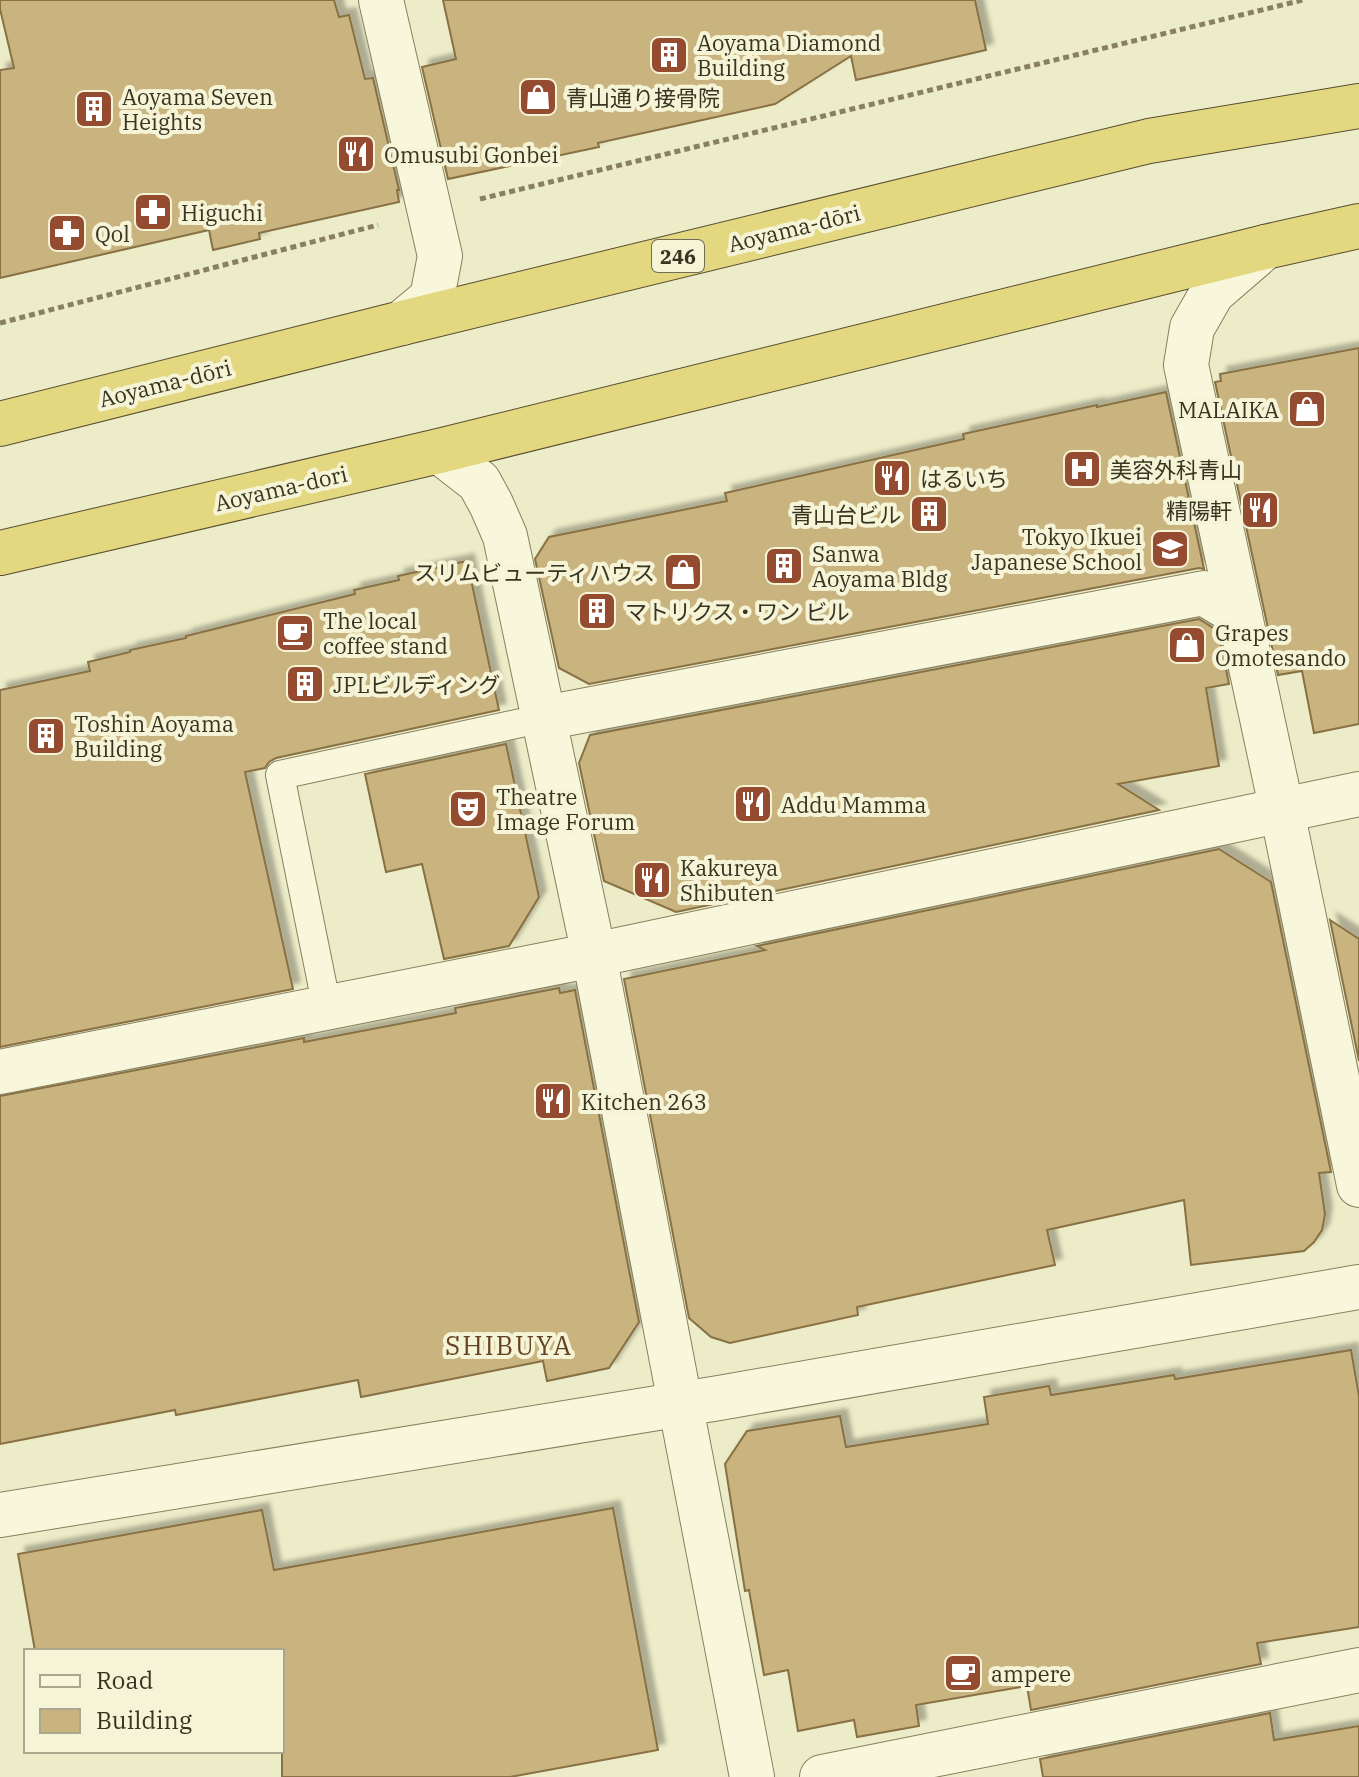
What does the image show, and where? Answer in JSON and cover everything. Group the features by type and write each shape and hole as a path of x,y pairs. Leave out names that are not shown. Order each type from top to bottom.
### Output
{"highway":[{"name":"Aoyama-dōri","path":"0,424 1149,141 1359,106"},
{"path":"439,451 1359,226"},
{"name":"Aoyama-dori","path":"0,553 439,451"}],"street":[{"path":"381,0 440,256 432,298 402,323"},
{"path":"1265,247 1212,293 1192,328 1186,365 1359,1185"},
{"path":"439,451 479,482 505,536 594,955 752,1777"},
{"path":"544,718 1204,593 1240,615"},
{"path":"0,1072 594,955 1359,794"},
{"path":"0,1515 681,1404 1359,1287"},
{"path":"822,1777 1359,1670"}],"lane":[{"path":"327,1008 280,775 544,718"}],"path":[{"path":"480,199 1303,0"},
{"path":"0,323 387,223"}],"building":[{"path":"0,0 334,0 339,17 349,15 365,79 373,78 399,190 399,202 259,233 260,239 213,250 209,230 0,278 0,70 14,68"},
{"path":"443,0 975,0 986,50 856,80 851,56 775,104 598,143 599,147 448,179 422,67 456,59"},
{"path":"1359,348 1359,724 1314,733 1302,671 1278,675 1215,382 1221,381 1220,374"},
{"path":"1166,392 1204,569 589,684 559,668 535,559 549,537 727,501 725,493 964,439 963,434"},
{"path":"467,561 499,710 276,758 265,768 245,772 293,989 0,1047 0,690 90,671 88,662 355,594 354,590 399,580 398,576"},
{"path":"1199,619 1218,631 1229,684 1206,688 1219,766 1118,784 1159,810 676,912 604,881 579,763 590,735"},
{"path":"506,744 539,897 509,946 444,959 422,864 386,872 365,774"},
{"path":"1219,849 1271,882 1331,1172 1319,1173 1325,1214 1322,1230 1304,1251 1191,1265 1184,1200 1047,1230 1055,1265 857,1307 858,1315 730,1343 711,1337 689,1318 624,979 765,950 757,946"},
{"path":"1330,920 1359,939 1359,1061"},
{"path":"559,988 560,993 575,990 639,1322 609,1368 547,1381 543,1361 361,1397 358,1380 176,1415 175,1410 0,1444 0,1096 304,1038 304,1042 456,1013 455,1008"},
{"path":"1351,1350 1359,1396 1359,1627 1257,1643 1261,1664 1031,1710 1027,1686 916,1705 919,1726 857,1737 854,1720 798,1731 788,1670 764,1675 749,1590 745,1591 725,1464 747,1431 840,1416 846,1447 988,1424 984,1397 1049,1386 1051,1395 1174,1375 1175,1379"},
{"path":"613,1508 658,1750 510,1777 282,1777 284,1649 35,1649 18,1554 262,1510 274,1570"},
{"path":"1270,1713 1274,1740 1359,1726 1359,1777 1043,1777 1040,1759"}],"place":[{"name":"Aoyama Diamond Building","path":"669,55"},
{"name":"青山通り接骨院","path":"538,97"},
{"name":"Aoyama Seven Heights","path":"94,109"},
{"name":"Omusubi Gonbei","path":"356,154"},
{"name":"Higuchi","path":"153,212"},
{"name":"Qol","path":"67,233"},
{"name":"MALAIKA","path":"1307,409"},
{"name":"美容外科青山","path":"1082,469"},
{"name":"はるいち","path":"892,478"},
{"name":"精陽軒","path":"1260,510"},
{"name":"青山台ビル","path":"929,514"},
{"name":"Tokyo Ikuei Japanese School","path":"1170,549"},
{"name":"Sanwa Aoyama Bldg","path":"784,566"},
{"name":"スリムビューティハウス","path":"683,572"},
{"name":"マトリクス・ワン ビル","path":"597,611"},
{"name":"The local coffee stand","path":"295,633"},
{"name":"Grapes Omotesando","path":"1187,645"},
{"name":"JPLビルディング","path":"305,684"},
{"name":"Toshin Aoyama Building","path":"46,736"},
{"name":"Addu Mamma","path":"753,804"},
{"name":"Theatre Image Forum","path":"468,809"},
{"name":"Kakureya Shibuten","path":"652,880"},
{"name":"Kitchen 263","path":"553,1101"},
{"name":"ampere","path":"963,1673"}],"district":[{"name":"SHIBUYA","path":"509,1345"}]}
